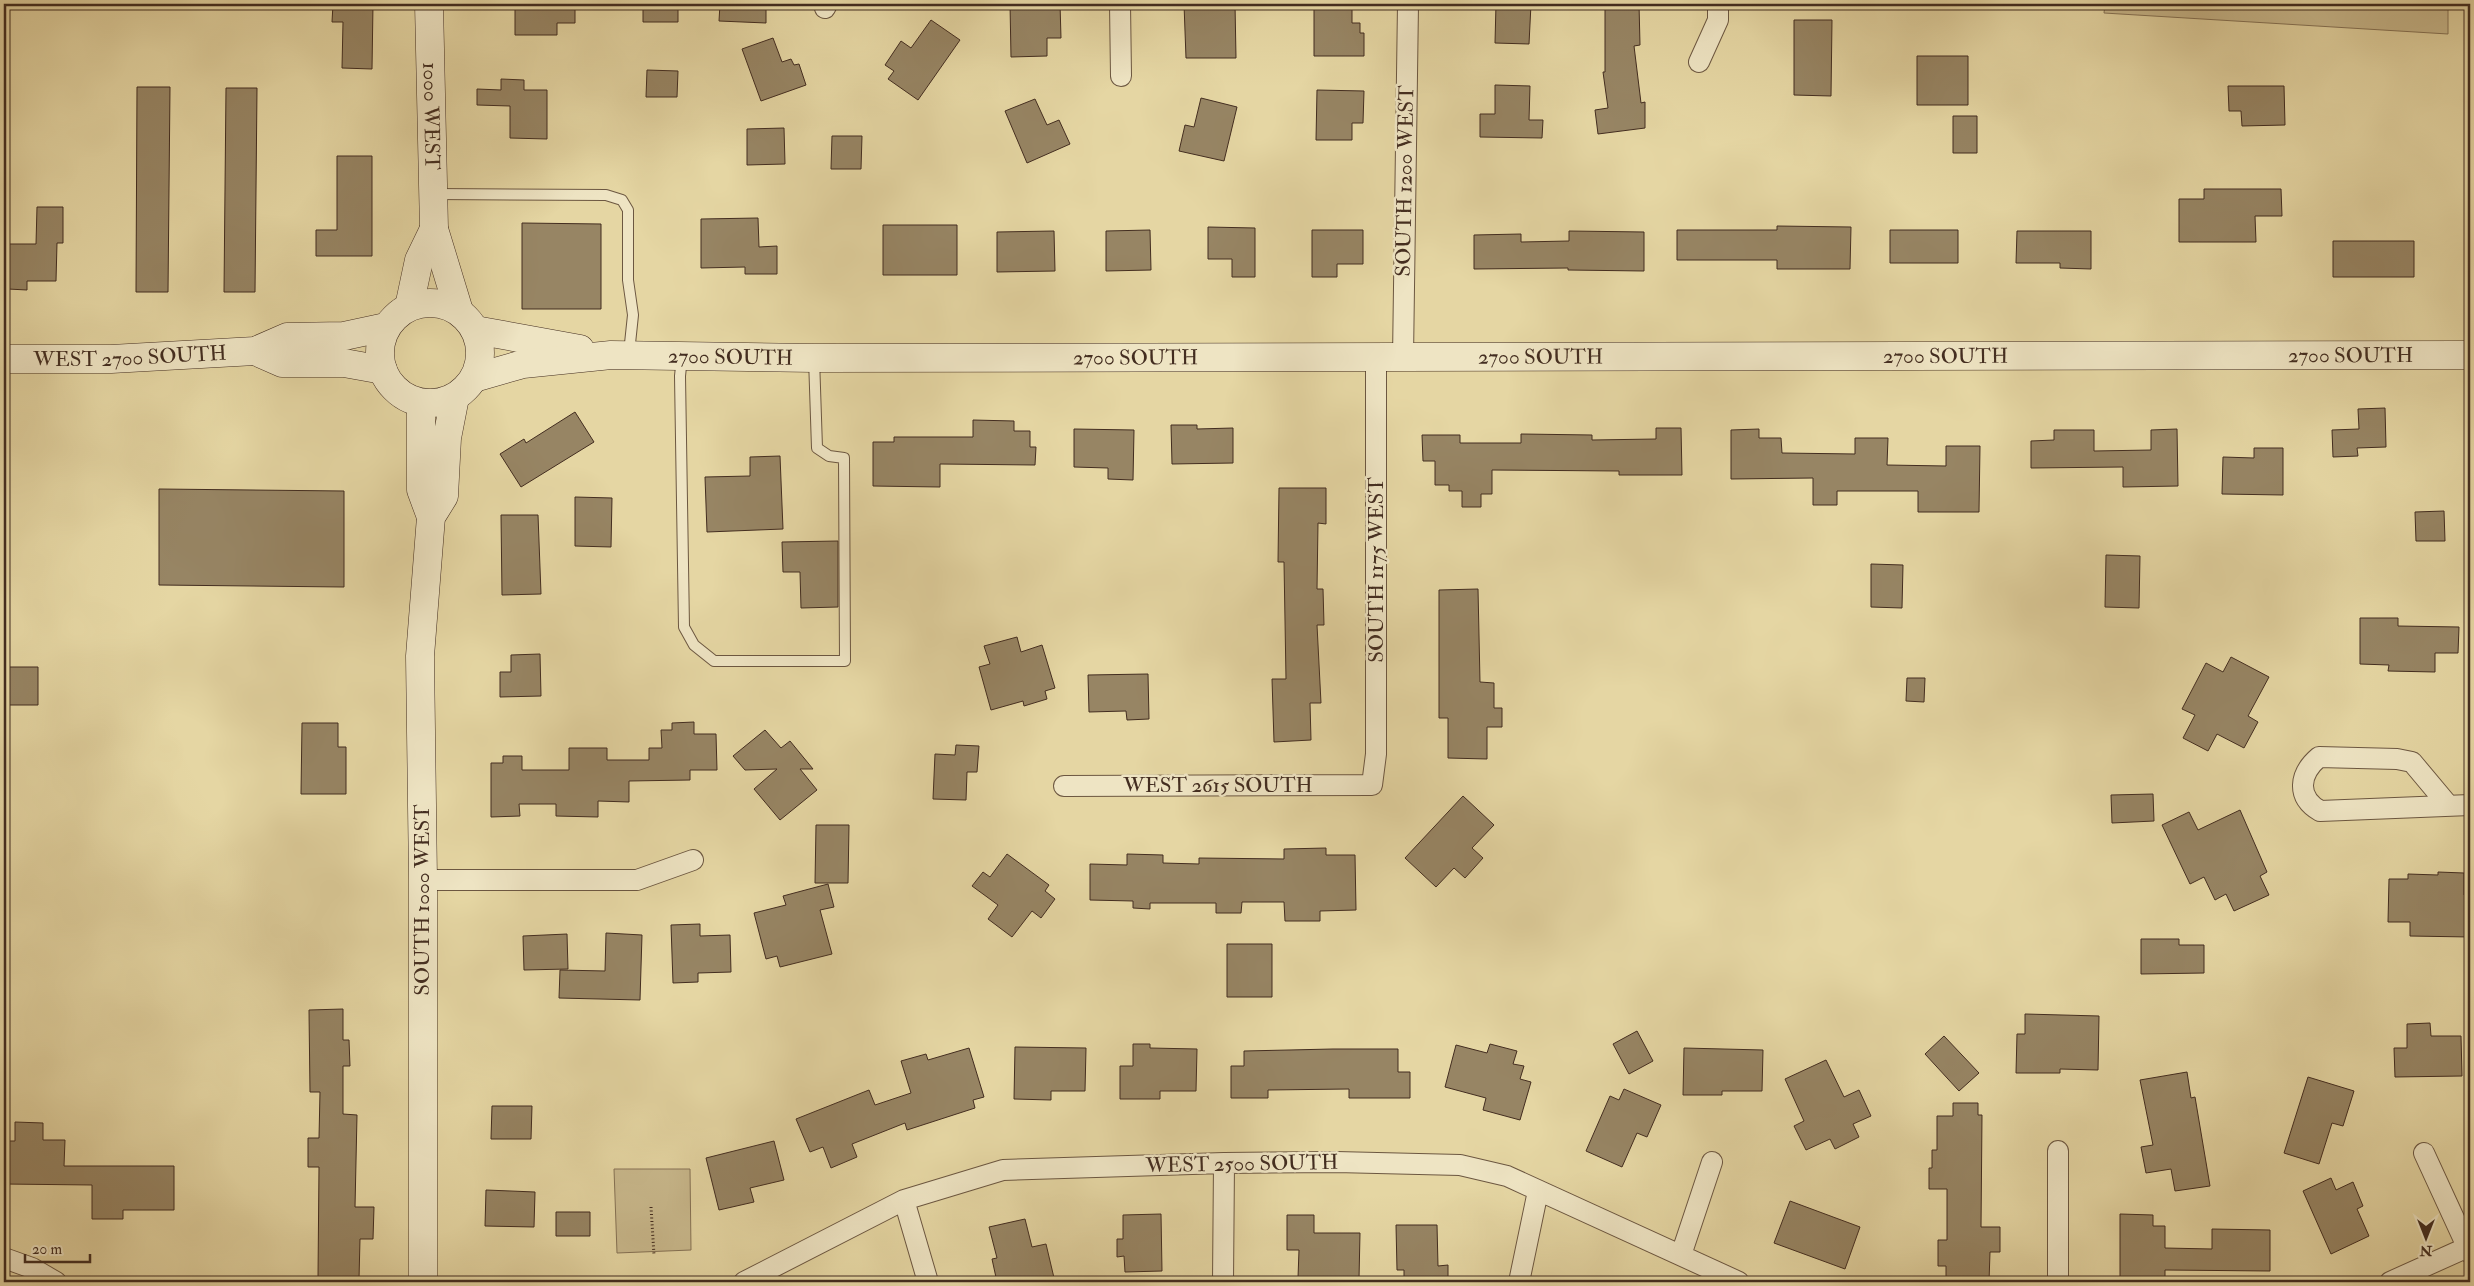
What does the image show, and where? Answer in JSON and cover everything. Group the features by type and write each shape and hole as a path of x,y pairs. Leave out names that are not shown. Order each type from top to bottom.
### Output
{"main road":[{"name":"1000 WEST","path":"429,4 434,229"},
{"path":"409,307 419,260 434,229"},
{"path":"434,229 467,320 481,354 474,378 466,389 455,397 441,402 420,403 400,393 389,383 382,370 380,348 386,327 396,315 409,307 421,303 434,302 467,320 620,355"},
{"name":"WEST 2700 SOUTH","path":"4,359 111,359 255,351 287,337 344,336 386,327"},
{"name":"WEST 2700 SOUTH","path":"255,351 282,363 344,363 382,370"},
{"name":"2700 SOUTH","path":"620,355 814,358 1376,356 1403,358 2470,355"},
{"path":"474,378 523,364 620,355"},
{"name":"SOUTH 1000 WEST","path":"423,1282 423,880 420,656 432,518 444,496 447,438 455,397"},
{"name":"SOUTH 1000 WEST","path":"420,403 420,490 432,518"}],"street":[{"path":"1120,4 1121,76"},
{"name":"SOUTH 1200 WEST","path":"1403,358 1408,4"},
{"path":"1699,62 1718,20 1718,4"},
{"name":"SOUTH 1175 WEST","path":"1372,784 1376,754 1376,356"},
{"path":"2448,805 2412,762 2397,758 2319,757 2310,765 2304,775 2304,796 2310,805 2320,811 2414,809 2448,805 2470,805"},
{"name":"WEST 2615 SOUTH","path":"1064,786 1372,784"},
{"path":"423,880 637,880 694,860"},
{"path":"2058,1151 2058,1282"},
{"path":"2390,1282 2470,1249 2424,1153"},
{"name":"WEST 2500 SOUTH","path":"744,1282 904,1200 1002,1170 1224,1163 1336,1162 1460,1165 1507,1176 1739,1282"},
{"path":"1681,1255 1712,1162"},
{"path":"1224,1163 1224,1282"},
{"path":"1519,1282 1538,1191"},
{"path":"904,1200 928,1282"},
{"path":"4,1258 32,1268 56,1282"}],"lane":[{"path":"434,194 606,195 622,200 628,210 628,280 633,315 620,355"},
{"path":"682,356 680,376 684,627 694,645 714,661 845,661 844,458 829,456 816,448 814,358"}],"path":[{"path":"651,1207 654,1255"}],"shaded area":[{"path":"2105,4 2448,4 2448,34 2104,13"},
{"path":"614,1169 690,1169 691,1250 617,1253"}],"building":[{"path":"333,4 373,4 372,69 342,68 343,22 332,22"},
{"path":"520,4 575,4 575,23 557,23 557,35 515,35 515,8 520,8"},
{"path":"643,4 678,4 678,22 643,22"},
{"path":"720,4 766,4 766,23 719,21"},
{"path":"1010,4 1060,4 1061,38 1047,38 1047,56 1011,57"},
{"path":"1184,4 1235,4 1236,58 1186,58"},
{"path":"1314,4 1352,4 1352,23 1360,23 1360,33 1364,33 1364,56 1314,56"},
{"path":"1496,4 1531,4 1529,44 1495,43"},
{"path":"1605,4 1639,4 1640,45 1634,46 1641,103 1645,102 1645,128 1598,134 1595,110 1608,108 1603,72 1605,72"},
{"path":"931,20 960,40 918,100 888,79 894,71 885,65 901,41 911,48"},
{"path":"1794,20 1832,20 1831,96 1794,95"},
{"path":"773,38 782,62 791,59 794,65 799,64 806,85 761,101 742,49"},
{"path":"1917,56 1968,56 1968,105 1917,105"},
{"path":"647,70 678,71 677,97 646,97"},
{"path":"501,79 524,80 524,90 547,90 547,139 510,138 510,106 477,105 477,89 501,90"},
{"path":"1495,85 1530,86 1529,120 1543,120 1542,138 1480,137 1480,114 1495,114"},
{"path":"2228,86 2284,86 2285,125 2242,126 2241,111 2229,111"},
{"path":"137,87 170,87 168,292 136,292"},
{"path":"226,88 257,88 255,292 224,292"},
{"path":"1317,90 1364,91 1363,123 1352,123 1352,140 1316,140"},
{"path":"1201,98 1237,107 1224,161 1179,151 1185,125 1194,127"},
{"path":"1035,99 1047,125 1059,120 1070,144 1027,163 1005,111"},
{"path":"1953,116 1977,116 1977,153 1953,153"},
{"path":"784,128 785,164 747,165 747,129"},
{"path":"832,136 862,136 861,169 831,169"},
{"path":"337,156 372,156 372,256 316,256 316,230 337,230"},
{"path":"2204,189 2281,189 2282,216 2255,216 2256,242 2179,242 2179,199 2204,199"},
{"path":"37,207 63,207 63,243 57,243 56,281 27,281 27,290 8,289 8,244 36,244"},
{"path":"758,218 759,247 777,246 777,274 745,274 745,267 701,268 701,219"},
{"path":"522,223 601,224 601,309 522,309"},
{"path":"883,225 957,225 957,275 883,275"},
{"path":"1777,226 1851,227 1850,269 1777,269 1777,260 1677,260 1677,230 1777,230"},
{"path":"1208,227 1255,228 1255,277 1232,277 1232,259 1208,259"},
{"path":"1150,230 1151,270 1106,271 1106,231"},
{"path":"1312,230 1363,230 1363,264 1337,264 1337,277 1312,277"},
{"path":"1890,230 1958,230 1958,263 1890,263"},
{"path":"1054,231 1055,271 997,272 997,232"},
{"path":"1569,231 1644,232 1644,271 1568,270 1568,268 1474,269 1474,235 1521,234 1521,242 1569,241"},
{"path":"2017,231 2091,231 2091,269 2060,268 2060,263 2016,263"},
{"path":"2333,241 2414,241 2414,277 2333,277"},
{"path":"2385,408 2386,447 2357,448 2358,456 2333,457 2332,430 2359,429 2358,409"},
{"path":"575,412 594,442 521,487 500,454 524,439 526,443"},
{"path":"973,420 1014,421 1014,431 1030,431 1030,447 1036,447 1035,465 940,464 940,487 873,486 873,442 894,442 894,437 973,437"},
{"path":"1171,425 1197,425 1197,429 1233,428 1233,463 1172,464"},
{"path":"1656,428 1681,428 1682,475 1619,475 1619,471 1492,470 1492,494 1481,494 1481,507 1462,507 1462,491 1449,491 1449,485 1435,485 1435,461 1423,461 1422,435 1460,435 1460,443 1521,443 1521,434 1592,435 1592,440 1656,439"},
{"path":"1074,429 1134,430 1133,480 1108,479 1108,468 1074,467"},
{"path":"1759,429 1759,438 1781,438 1782,453 1855,454 1855,438 1888,438 1887,465 1946,466 1946,446 1980,446 1979,512 1918,512 1918,491 1837,491 1837,505 1813,505 1813,478 1731,479 1731,430"},
{"path":"2177,429 2178,486 2123,487 2123,467 2031,468 2031,441 2054,440 2054,430 2094,430 2094,451 2151,450 2151,430"},
{"path":"2254,448 2283,448 2283,495 2222,494 2223,457 2254,458"},
{"path":"780,456 783,529 707,532 705,477 750,476 750,457"},
{"path":"1279,488 1326,488 1326,524 1318,523 1317,589 1323,589 1324,625 1317,625 1321,703 1310,703 1311,740 1274,742 1272,679 1286,679 1284,562 1278,562"},
{"path":"159,489 344,491 344,587 159,585"},
{"path":"575,497 612,498 611,547 575,546"},
{"path":"2444,511 2445,541 2416,541 2415,512"},
{"path":"501,515 538,515 541,594 502,595"},
{"path":"838,541 838,607 801,608 800,572 783,572 782,542"},
{"path":"2106,555 2140,556 2139,608 2105,607"},
{"path":"1871,564 1903,565 1902,608 1871,607"},
{"path":"1478,589 1480,682 1494,683 1494,708 1502,708 1502,727 1487,727 1487,759 1448,758 1448,718 1439,718 1439,590"},
{"path":"2360,618 2398,618 2398,626 2459,627 2458,653 2435,653 2435,672 2388,671 2389,665 2360,664"},
{"path":"1017,637 1021,652 1042,645 1055,688 1045,691 1047,699 1024,706 1023,701 991,710 979,667 990,664 984,646"},
{"path":"540,654 541,696 500,697 500,672 511,672 511,655"},
{"path":"2231,657 2269,677 2248,716 2258,722 2244,748 2217,734 2208,751 2183,738 2195,715 2182,709 2206,663 2223,672"},
{"path":"4,667 38,667 38,705 4,705"},
{"path":"1148,674 1149,719 1127,720 1126,711 1089,712 1088,675"},
{"path":"1907,678 1925,678 1924,702 1906,701"},
{"path":"694,722 694,734 716,734 717,770 690,770 690,780 629,781 629,802 598,801 598,817 556,816 556,804 519,804 520,816 491,817 491,763 503,763 503,756 522,756 522,770 569,770 569,748 607,748 607,760 649,760 649,748 662,748 661,730 672,730 672,723"},
{"path":"302,723 338,723 338,747 346,747 346,794 301,794"},
{"path":"765,730 781,748 790,741 813,769 800,769 817,790 780,820 754,789 777,769 745,770 733,756"},
{"path":"956,745 979,746 977,772 967,772 966,800 933,799 935,754 955,755"},
{"path":"2153,794 2154,821 2112,823 2111,795"},
{"path":"1463,796 1494,825 1472,848 1483,858 1465,878 1454,868 1436,887 1405,858"},
{"path":"2240,810 2267,872 2260,876 2269,895 2234,911 2226,894 2215,900 2204,877 2190,884 2162,825 2189,812 2198,830"},
{"path":"816,825 849,825 848,883 815,883"},
{"path":"1326,848 1326,855 1355,855 1356,910 1320,911 1320,921 1285,921 1284,902 1242,902 1241,913 1216,913 1216,903 1150,903 1150,909 1133,908 1133,901 1090,900 1090,864 1127,865 1127,854 1163,855 1163,863 1199,864 1199,858 1284,859 1284,849"},
{"path":"1007,854 1049,885 1045,891 1055,899 1041,918 1032,911 1012,937 988,919 998,905 972,886 983,872 990,877"},
{"path":"2438,872 2464,873 2464,895 2470,895 2470,937 2410,936 2410,922 2388,922 2389,879 2408,879 2408,874 2438,875"},
{"path":"828,884 834,907 820,910 832,954 780,967 777,956 766,959 754,913 786,905 783,896"},
{"path":"700,924 700,936 730,935 731,972 698,973 698,982 673,983 671,925"},
{"path":"606,933 642,935 640,1000 559,998 560,970 605,971"},
{"path":"567,934 568,969 524,970 523,936"},
{"path":"2141,939 2179,939 2179,945 2204,945 2204,973 2141,974"},
{"path":"1227,944 1272,944 1272,997 1227,997"},
{"path":"343,1009 343,1040 349,1040 350,1066 343,1066 343,1114 357,1115 355,1207 374,1207 373,1239 360,1239 359,1279 318,1278 319,1167 308,1167 308,1138 319,1138 320,1092 310,1092 309,1010"},
{"path":"2025,1014 2099,1016 2098,1070 2060,1069 2060,1073 2016,1073 2017,1034 2025,1034"},
{"path":"2430,1023 2431,1036 2461,1036 2462,1076 2395,1077 2394,1048 2407,1048 2407,1024"},
{"path":"1637,1031 1653,1061 1629,1074 1613,1044"},
{"path":"1944,1036 1979,1073 1959,1091 1925,1054"},
{"path":"1133,1044 1150,1044 1150,1048 1197,1049 1196,1091 1160,1091 1160,1099 1120,1099 1120,1066 1133,1066"},
{"path":"1490,1044 1517,1051 1513,1064 1524,1066 1520,1079 1531,1082 1520,1120 1483,1110 1486,1098 1445,1087 1456,1045 1487,1053"},
{"path":"1015,1047 1086,1048 1085,1091 1051,1091 1051,1100 1014,1099"},
{"path":"969,1048 984,1097 973,1100 975,1108 907,1130 905,1123 852,1144 857,1157 831,1168 823,1147 810,1152 796,1119 869,1090 875,1105 911,1093 901,1061 926,1054 928,1060"},
{"path":"1684,1048 1763,1050 1762,1091 1722,1091 1722,1095 1683,1095"},
{"path":"1398,1049 1398,1072 1410,1072 1410,1098 1349,1098 1349,1089 1268,1090 1268,1098 1231,1098 1231,1066 1244,1066 1244,1051"},
{"path":"1826,1060 1844,1097 1859,1090 1871,1116 1853,1124 1859,1137 1835,1149 1830,1139 1806,1150 1794,1126 1804,1121 1785,1079"},
{"path":"2187,1072 2191,1098 2195,1097 2210,1186 2175,1191 2171,1169 2146,1173 2141,1147 2153,1145 2140,1080"},
{"path":"2308,1077 2354,1091 2343,1126 2332,1123 2319,1164 2284,1153"},
{"path":"1624,1089 1661,1105 1647,1137 1637,1133 1622,1167 1586,1151 1610,1096 1619,1100"},
{"path":"1953,1103 1978,1103 1978,1115 1982,1115 1981,1227 2000,1227 2000,1252 1990,1252 1989,1282 1946,1282 1946,1266 1938,1266 1938,1240 1947,1240 1947,1189 1929,1189 1929,1168 1932,1168 1932,1150 1937,1150 1937,1116 1953,1116"},
{"path":"492,1106 532,1106 531,1139 491,1139"},
{"path":"15,1122 43,1123 43,1140 65,1140 64,1166 174,1166 174,1210 123,1210 123,1219 92,1219 92,1185 4,1184 4,1141 15,1141"},
{"path":"774,1141 784,1180 750,1188 754,1202 719,1210 706,1158"},
{"path":"2331,1178 2336,1190 2353,1182 2363,1206 2357,1209 2369,1236 2331,1254 2303,1191"},
{"path":"486,1190 535,1192 534,1227 485,1226"},
{"path":"1790,1201 1860,1227 1845,1269 1774,1243"},
{"path":"556,1212 590,1212 590,1236 556,1236"},
{"path":"1161,1214 1162,1271 1125,1272 1124,1256 1117,1257 1117,1239 1123,1239 1123,1215"},
{"path":"2120,1214 2153,1215 2153,1226 2165,1226 2165,1248 2212,1249 2212,1229 2270,1230 2270,1271 2165,1270 2165,1282 2120,1282"},
{"path":"1287,1215 1314,1215 1314,1233 1360,1233 1359,1279 1298,1278 1299,1250 1287,1250"},
{"path":"1025,1219 1032,1247 1046,1244 1055,1282 997,1282 992,1259 997,1258 989,1227"},
{"path":"1396,1225 1437,1225 1438,1266 1448,1265 1448,1282 1404,1282 1404,1270 1397,1270"}]}
